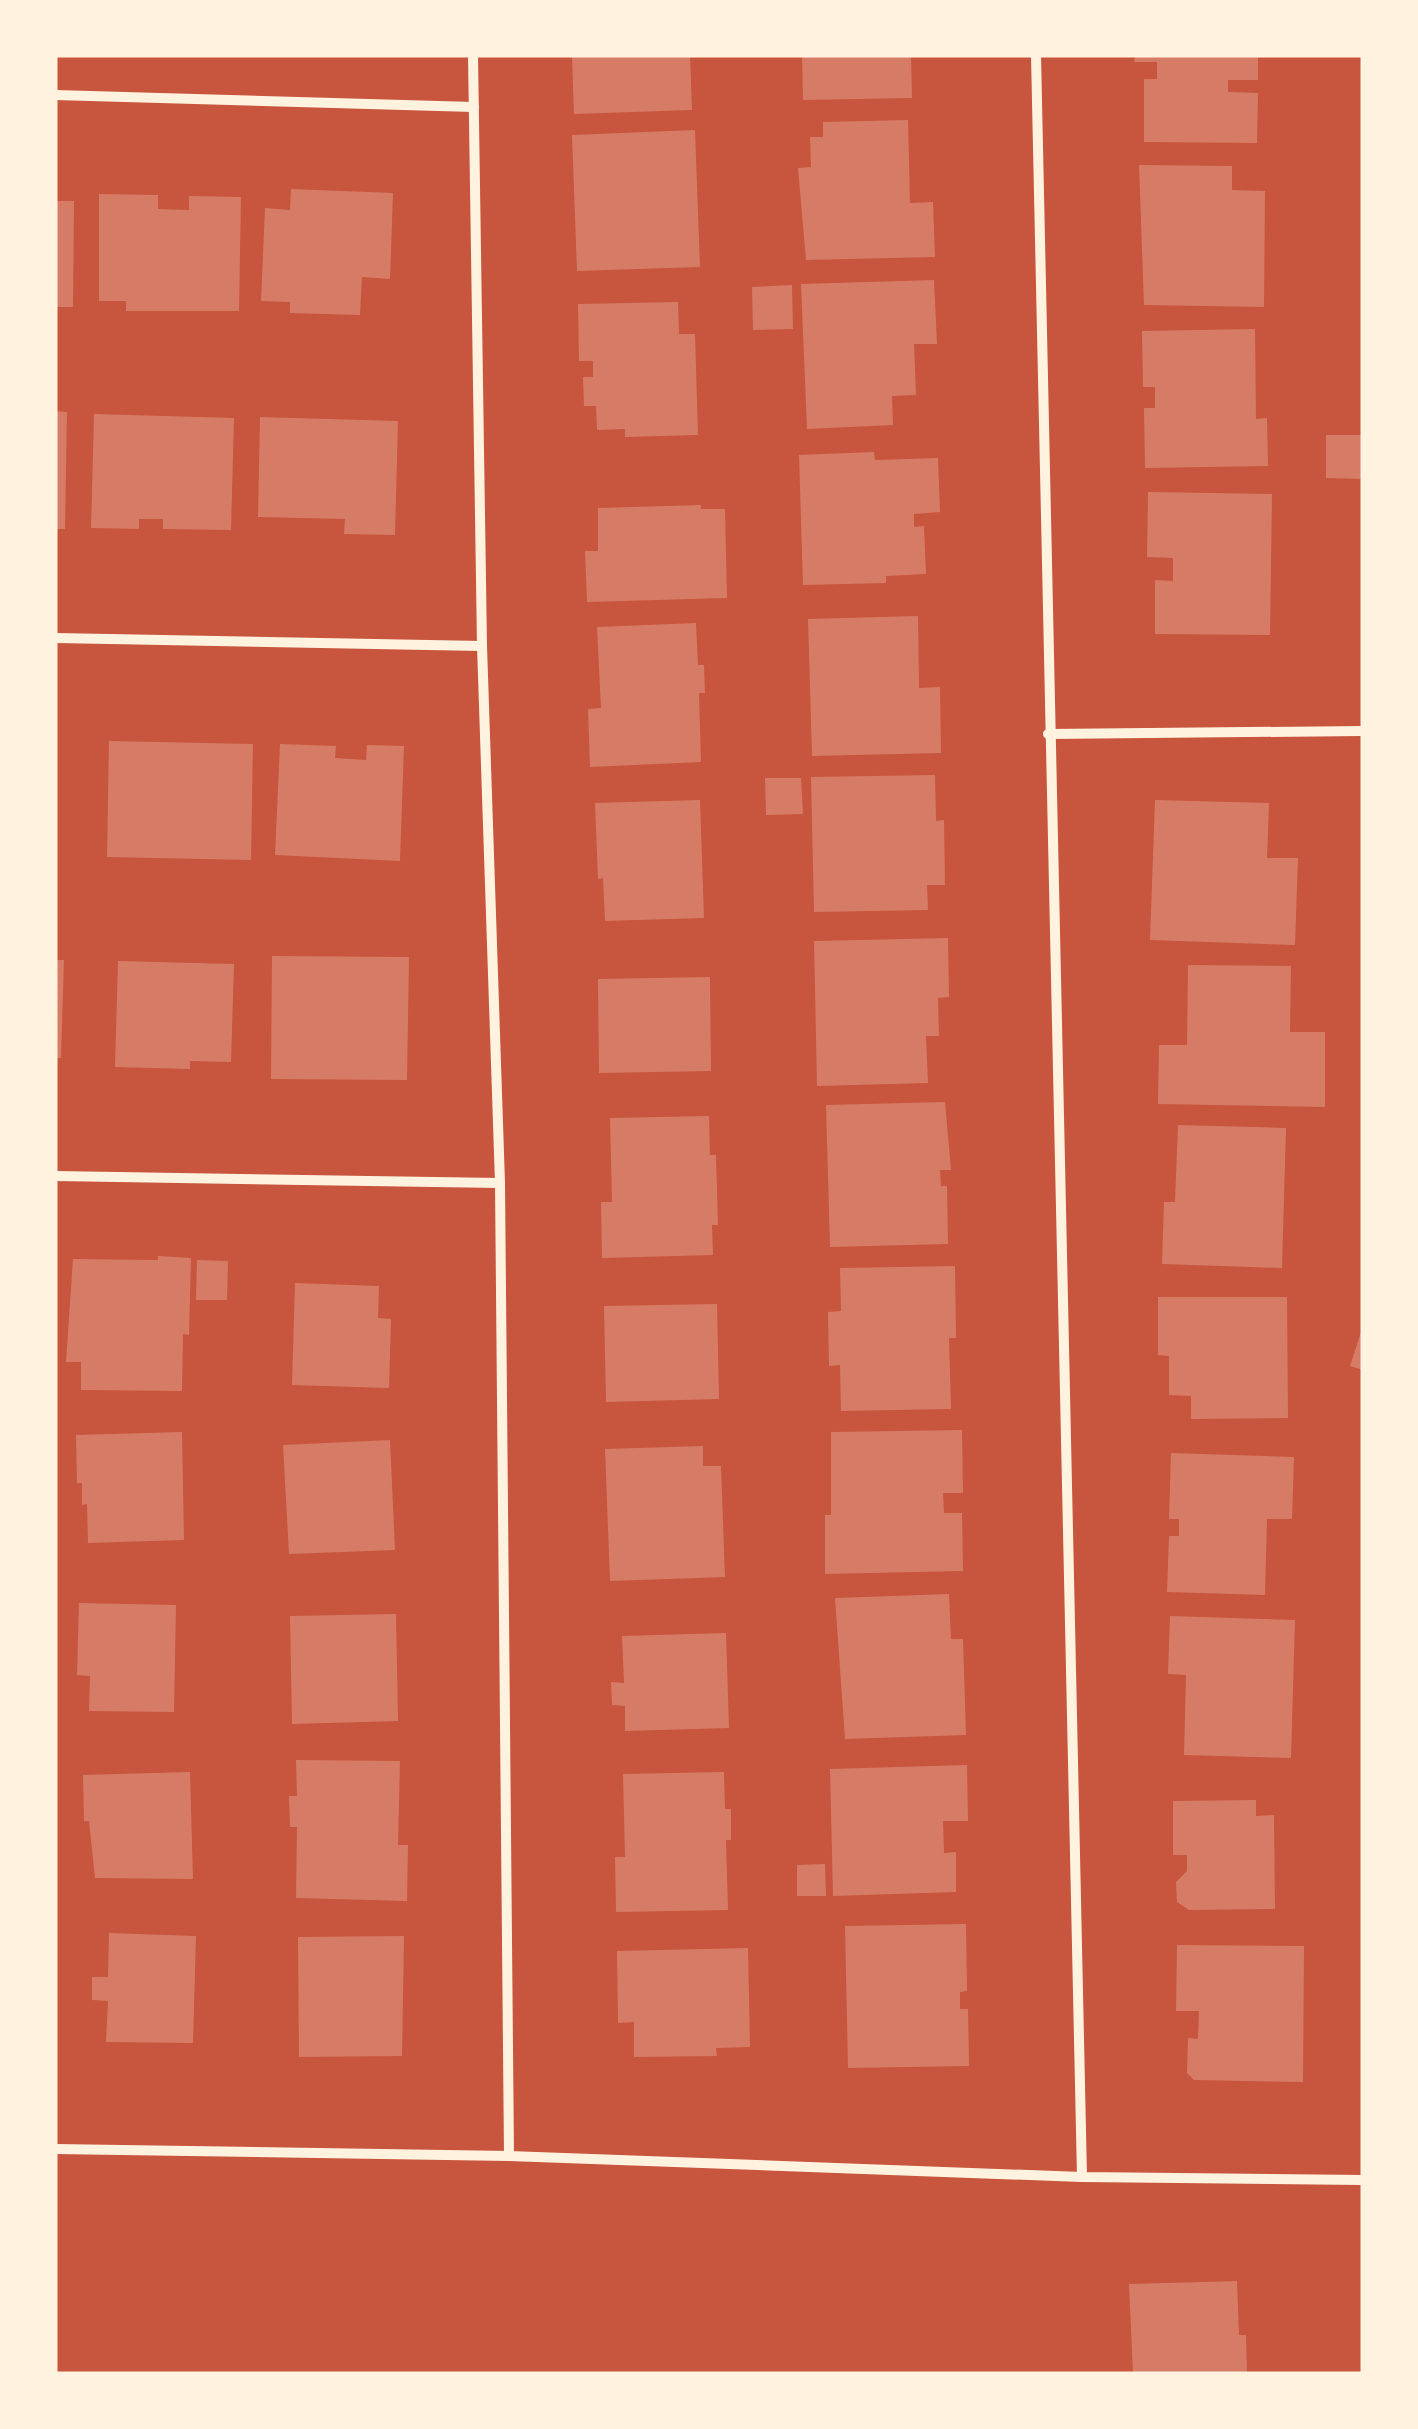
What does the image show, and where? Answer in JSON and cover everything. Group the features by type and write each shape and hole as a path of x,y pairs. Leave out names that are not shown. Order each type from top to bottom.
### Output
{"street":[{"path":"473,55 482,646 500,1183 509,2156"},
{"path":"1036,55 1082,2177"},
{"path":"55,94 474,107"},
{"path":"55,638 482,646"},
{"path":"1048,734 1363,731"},
{"path":"55,1176 500,1183"},
{"path":"55,2149 509,2156 1082,2177 1363,2180"}],"building":[{"path":"690,55 692,110 574,114 572,56"},
{"path":"802,55 911,55 912,98 803,100"},
{"path":"1135,55 1258,55 1258,80 1228,80 1228,92 1258,93 1257,143 1144,142 1144,79 1157,79 1157,62 1134,62"},
{"path":"908,120 910,203 933,202 935,257 806,260 798,168 811,167 810,137 823,137 823,122"},
{"path":"695,130 700,267 577,271 572,135"},
{"path":"1139,165 1232,166 1232,190 1265,191 1264,307 1144,305"},
{"path":"291,189 393,193 390,279 362,277 360,315 290,313 290,302 261,301 265,208 290,210"},
{"path":"99,194 158,195 158,209 189,210 189,196 241,197 239,311 126,311 126,301 99,301"},
{"path":"55,201 74,201 73,307 55,307"},
{"path":"934,280 937,344 914,344 916,395 892,396 893,425 807,429 801,284"},
{"path":"792,285 793,329 753,330 752,287"},
{"path":"678,302 679,334 695,334 698,435 625,437 625,429 597,430 596,406 584,406 583,377 593,377 593,361 579,361 578,304"},
{"path":"1255,329 1256,419 1267,418 1268,466 1145,468 1144,408 1155,408 1155,387 1143,387 1142,331"},
{"path":"55,411 67,412 65,529 55,529"},
{"path":"94,414 234,418 231,530 163,529 163,519 139,519 139,529 91,528"},
{"path":"260,417 398,421 395,535 344,534 345,519 258,517"},
{"path":"1326,435 1363,435 1362,479 1326,478"},
{"path":"874,452 875,460 938,458 940,512 914,514 914,527 924,526 926,574 886,576 886,583 803,585 799,455"},
{"path":"1148,492 1272,494 1270,635 1155,634 1155,580 1173,581 1173,558 1147,557"},
{"path":"701,505 701,509 725,509 727,598 587,602 585,551 598,551 598,508"},
{"path":"918,616 919,688 940,687 941,753 812,756 808,619"},
{"path":"696,623 698,665 704,665 705,693 699,693 701,762 590,767 588,709 601,708 597,627"},
{"path":"109,741 253,744 251,860 107,857"},
{"path":"280,744 336,746 335,758 366,760 367,745 404,746 400,861 275,855"},
{"path":"935,775 936,821 944,820 945,885 927,885 928,910 814,912 811,777"},
{"path":"765,778 801,778 803,814 766,815"},
{"path":"700,800 704,918 605,921 603,878 598,879 595,803"},
{"path":"1155,800 1269,803 1267,858 1298,858 1295,945 1150,940"},
{"path":"948,938 949,997 938,998 939,1036 926,1036 928,1083 817,1086 814,941"},
{"path":"272,956 409,957 407,1080 271,1079"},
{"path":"55,960 64,960 61,1058 55,1058"},
{"path":"118,961 234,964 231,1062 190,1061 190,1069 115,1067"},
{"path":"1188,965 1291,966 1290,1032 1325,1032 1325,1107 1158,1104 1159,1045 1187,1045"},
{"path":"710,977 711,1071 599,1073 598,979"},
{"path":"945,1102 951,1170 940,1170 941,1186 947,1186 948,1244 830,1247 826,1105"},
{"path":"709,1116 710,1155 716,1155 718,1225 712,1225 713,1255 602,1258 601,1202 612,1202 610,1118"},
{"path":"1178,1125 1286,1128 1282,1268 1162,1264 1164,1202 1175,1202"},
{"path":"158,1256 191,1258 189,1335 183,1334 182,1391 81,1390 81,1362 66,1362 73,1259 158,1260"},
{"path":"197,1260 228,1261 227,1300 196,1300"},
{"path":"955,1266 956,1338 949,1338 951,1409 841,1411 840,1365 829,1366 828,1312 841,1311 840,1268"},
{"path":"295,1283 379,1286 378,1318 391,1319 389,1388 292,1385"},
{"path":"1158,1297 1287,1297 1288,1418 1191,1419 1191,1396 1169,1395 1169,1356 1158,1355"},
{"path":"717,1304 719,1399 606,1402 604,1306"},
{"path":"1363,1329 1363,1370 1350,1366"},
{"path":"962,1430 963,1493 943,1493 944,1513 962,1513 963,1571 825,1574 825,1515 831,1515 831,1432"},
{"path":"182,1432 184,1540 88,1543 87,1504 82,1505 82,1483 77,1483 76,1435"},
{"path":"390,1440 395,1550 289,1554 283,1445"},
{"path":"703,1446 703,1466 721,1466 725,1577 610,1581 605,1449"},
{"path":"1171,1453 1294,1457 1292,1519 1267,1519 1265,1595 1167,1592 1169,1536 1179,1536 1179,1519 1169,1519"},
{"path":"949,1594 951,1639 963,1639 966,1735 845,1739 835,1598"},
{"path":"79,1603 176,1605 174,1712 89,1711 90,1676 77,1675"},
{"path":"396,1614 398,1721 292,1724 290,1616"},
{"path":"1170,1616 1295,1620 1291,1758 1184,1755 1186,1675 1168,1674"},
{"path":"726,1633 729,1728 625,1731 625,1706 612,1705 611,1682 624,1683 622,1636"},
{"path":"296,1760 400,1761 398,1845 408,1845 407,1901 296,1898 297,1827 290,1827 289,1796 297,1796"},
{"path":"967,1765 968,1821 943,1821 944,1853 956,1852 956,1892 833,1896 830,1769"},
{"path":"190,1772 193,1879 95,1878 89,1821 84,1821 83,1775"},
{"path":"724,1772 725,1809 731,1809 731,1840 726,1840 728,1910 616,1912 615,1857 625,1857 623,1774"},
{"path":"1256,1800 1256,1816 1274,1815 1275,1909 1189,1910 1177,1902 1176,1882 1187,1871 1187,1855 1173,1855 1173,1801"},
{"path":"825,1864 826,1896 797,1896 797,1865"},
{"path":"966,1924 967,1991 960,1992 960,2009 968,2009 969,2066 848,2068 845,1926"},
{"path":"109,1933 196,1936 193,2043 106,2042 108,2001 92,2000 92,1977 108,1977"},
{"path":"404,1936 402,2056 299,2057 298,1937"},
{"path":"1177,1945 1304,1946 1303,2082 1194,2080 1187,2073 1188,2038 1198,2039 1199,2011 1176,2011"},
{"path":"748,1948 750,2047 716,2048 717,2056 634,2057 634,2022 618,2023 617,1951"},
{"path":"1237,2281 1239,2335 1246,2335 1247,2374 1133,2374 1129,2284"}]}
